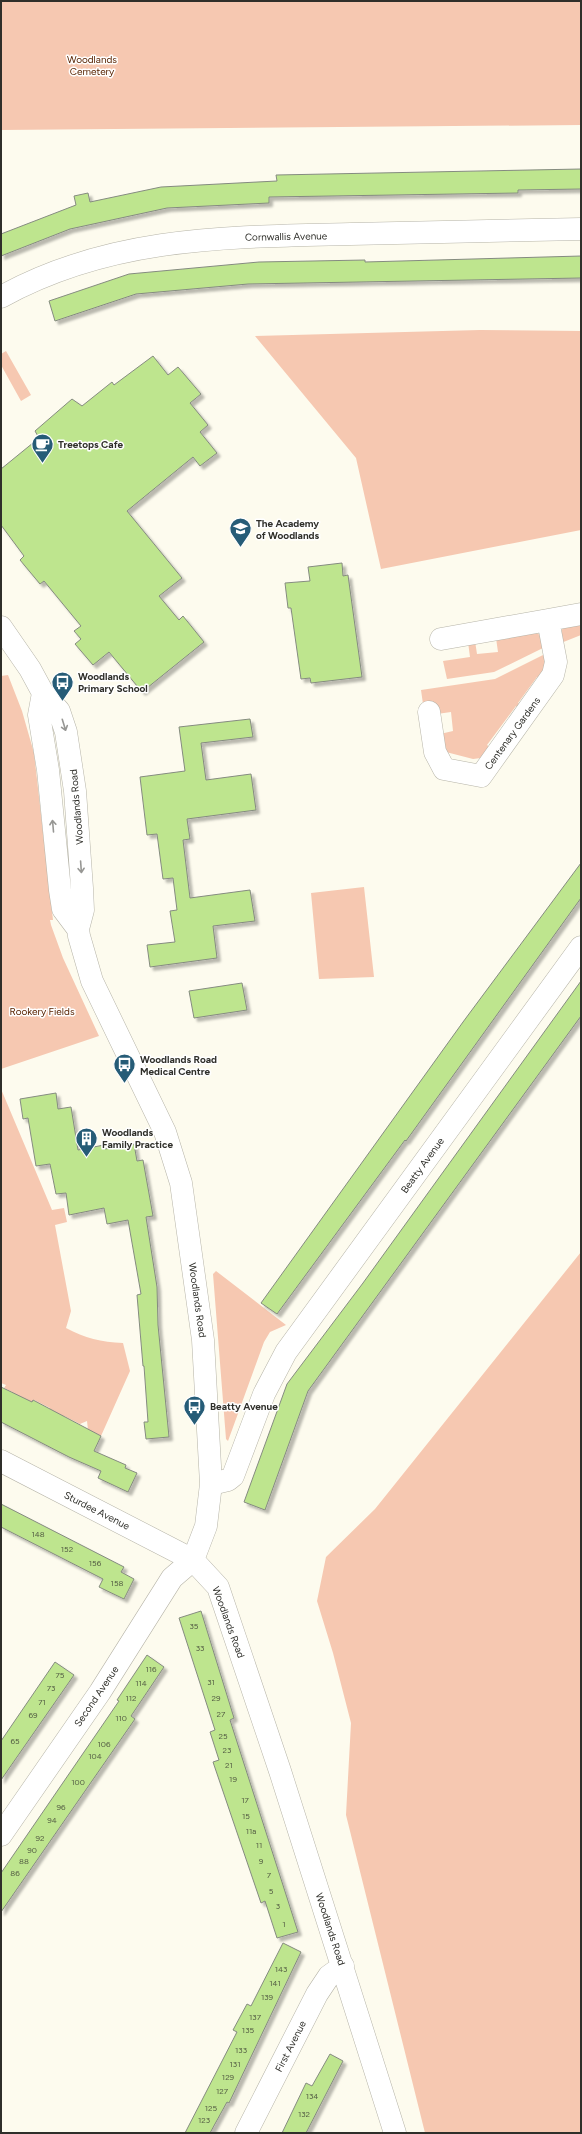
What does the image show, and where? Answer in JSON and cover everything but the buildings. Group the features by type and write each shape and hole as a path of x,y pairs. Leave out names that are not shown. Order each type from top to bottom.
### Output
{"street":[{"name":"Cornwallis Avenue","path":"1,297 52,273 99,258 175,242 264,236 581,229"},
{"path":"441,639 581,614"},
{"name":"Centenary Gardens","path":"429,712 435,752 445,770 480,776 553,675 555,658 548,620"},
{"name":"Woodlands Road","path":"1,627 30,669 43,693 59,711 70,749 75,792 83,910 78,929 92,981 165,1132 181,1183 203,1340 211,1484 206,1526 193,1560 218,1587 343,1966 395,2133"},
{"name":"Beatty Avenue","path":"211,1484 228,1480 235,1473 264,1394 286,1352 581,947"},
{"name":"Sturdee Avenue","path":"1,1461 193,1560"},
{"name":"Second Avenue","path":"1,1835 100,1692 172,1578 193,1560"},
{"name":"First Avenue","path":"246,2133 317,1994 329,1976 343,1966"}],"green space":[{"name":"Woodlands Cemetery","path":"1,1 581,1 581,125 1,130"},
{"path":"480,330 581,331 581,530 381,569 356,458 255,336"},
{"path":"6,351 31,395 21,401 1,365 1,354"},
{"path":"581,621 581,635 561,643 560,633 563,628"},
{"path":"537,633 541,636 545,647 494,672 447,679 443,661 470,657 468,642 475,641 477,654 498,652 496,638"},
{"path":"547,653 543,681 537,677 518,703 523,707 521,710 516,706 487,745 492,749 481,758 473,759 446,752 440,734 453,731 451,712 437,714 424,711 421,690 495,679"},
{"name":"Rookery Fields","path":"8,675 22,711 34,753 53,920 50,920 51,925 63,958 99,1036 1,1069 1,676"},
{"path":"364,887 374,977 319,979 311,893"},
{"path":"1,1089 52,1210 64,1208 67,1222 55,1225 71,1311 66,1328 93,1339 123,1343 130,1371 101,1436 88,1430 87,1421 80,1424 64,1416 60,1424 46,1416 50,1408 34,1400 30,1407 10,1398 12,1392 4,1388 6,1385 1,1383"},
{"path":"581,1252 581,2133 425,2133 346,1815 351,1723 333,1653 317,1601 326,1557 375,1509"},
{"path":"216,1271 286,1325 270,1332 264,1342 228,1441 226,1439 213,1274"}],"place":[{"name":"Treetops Cafe","path":"43,464"},
{"name":"The Academy of Woodlands","path":"241,548"},
{"name":"Woodlands Primary School","path":"62,702"},
{"name":"Woodlands Road Medical Centre","path":"124,1084"},
{"name":"Woodlands Family Practice","path":"86,1158"},
{"name":"Beatty Avenue","path":"195,1426"}]}
